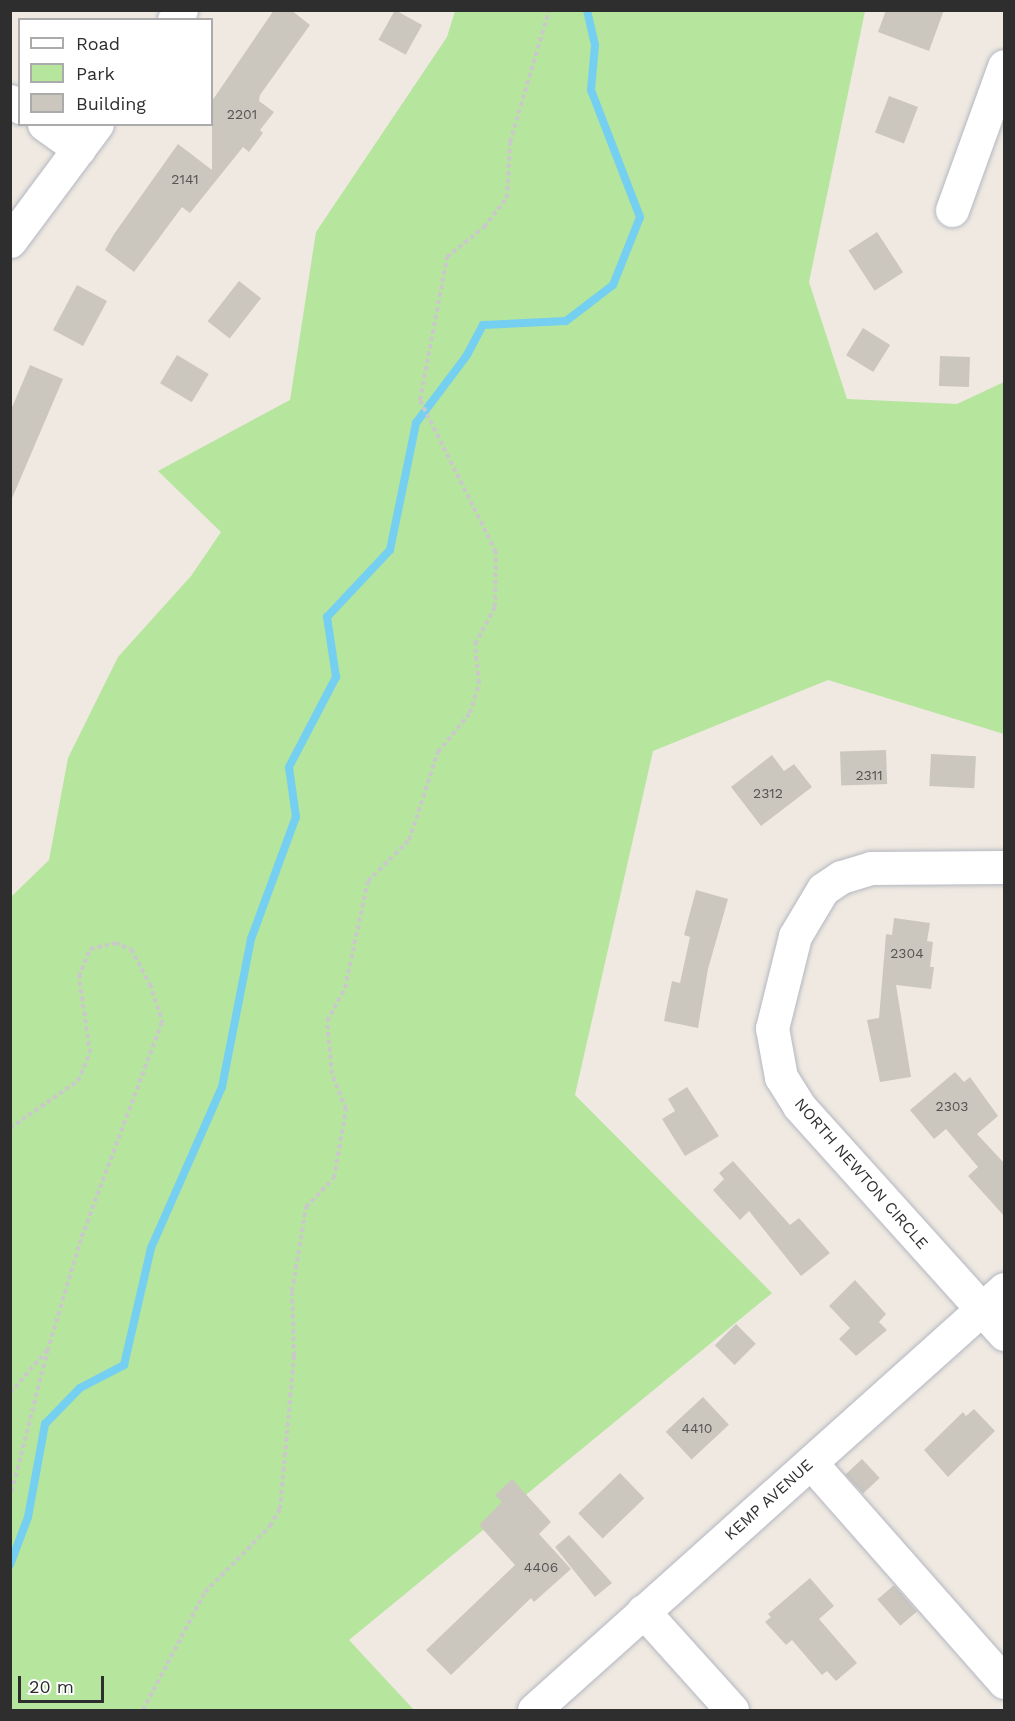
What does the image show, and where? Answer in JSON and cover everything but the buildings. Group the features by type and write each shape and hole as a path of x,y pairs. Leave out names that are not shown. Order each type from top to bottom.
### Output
{"street":[{"path":"952,210 1005,66"},
{"path":"10,241 88,137 51,126"},
{"name":"NORTH NEWTON CIRCLE","path":"1005,867 921,865 854,871 823,889 795,936 772,1028 781,1077 799,1106 993,1300 1005,1334"},
{"name":"KEMP AVENUE","path":"534,1710 993,1300"},
{"path":"811,1463 1005,1682"},
{"path":"643,1611 732,1710"}],"path":[{"path":"143,1710 205,1592 270,1526 280,1509 294,1356 292,1291 306,1207 334,1178 346,1109 332,1074 327,1021 345,988 368,882 409,840 438,752 470,713 479,683 475,644 495,607 496,552 420,400 447,257 484,227 507,198 510,142 549,10"},
{"path":"10,1128 78,1081 90,1053 80,976 90,949 115,943 131,950 150,984 162,1022 81,1239 48,1349 10,1498"},
{"path":"10,1393 48,1349"}],"green space":[{"path":"455,11 865,11 809,282 847,399 957,404 1004,382 1004,734 828,680 653,751 575,1095 772,1293 349,1640 414,1710 11,1710 11,897 49,860 68,758 118,657 191,576 221,532 158,471 290,400 316,232 447,37"}],"waterway":[{"path":"10,1565 28,1517 45,1424 80,1388 124,1365 151,1248 222,1087 251,939 296,817 289,767 336,677 327,617 390,550 416,423 467,355 483,325 566,321 613,285 640,217 591,90 595,45 587,10"}]}
